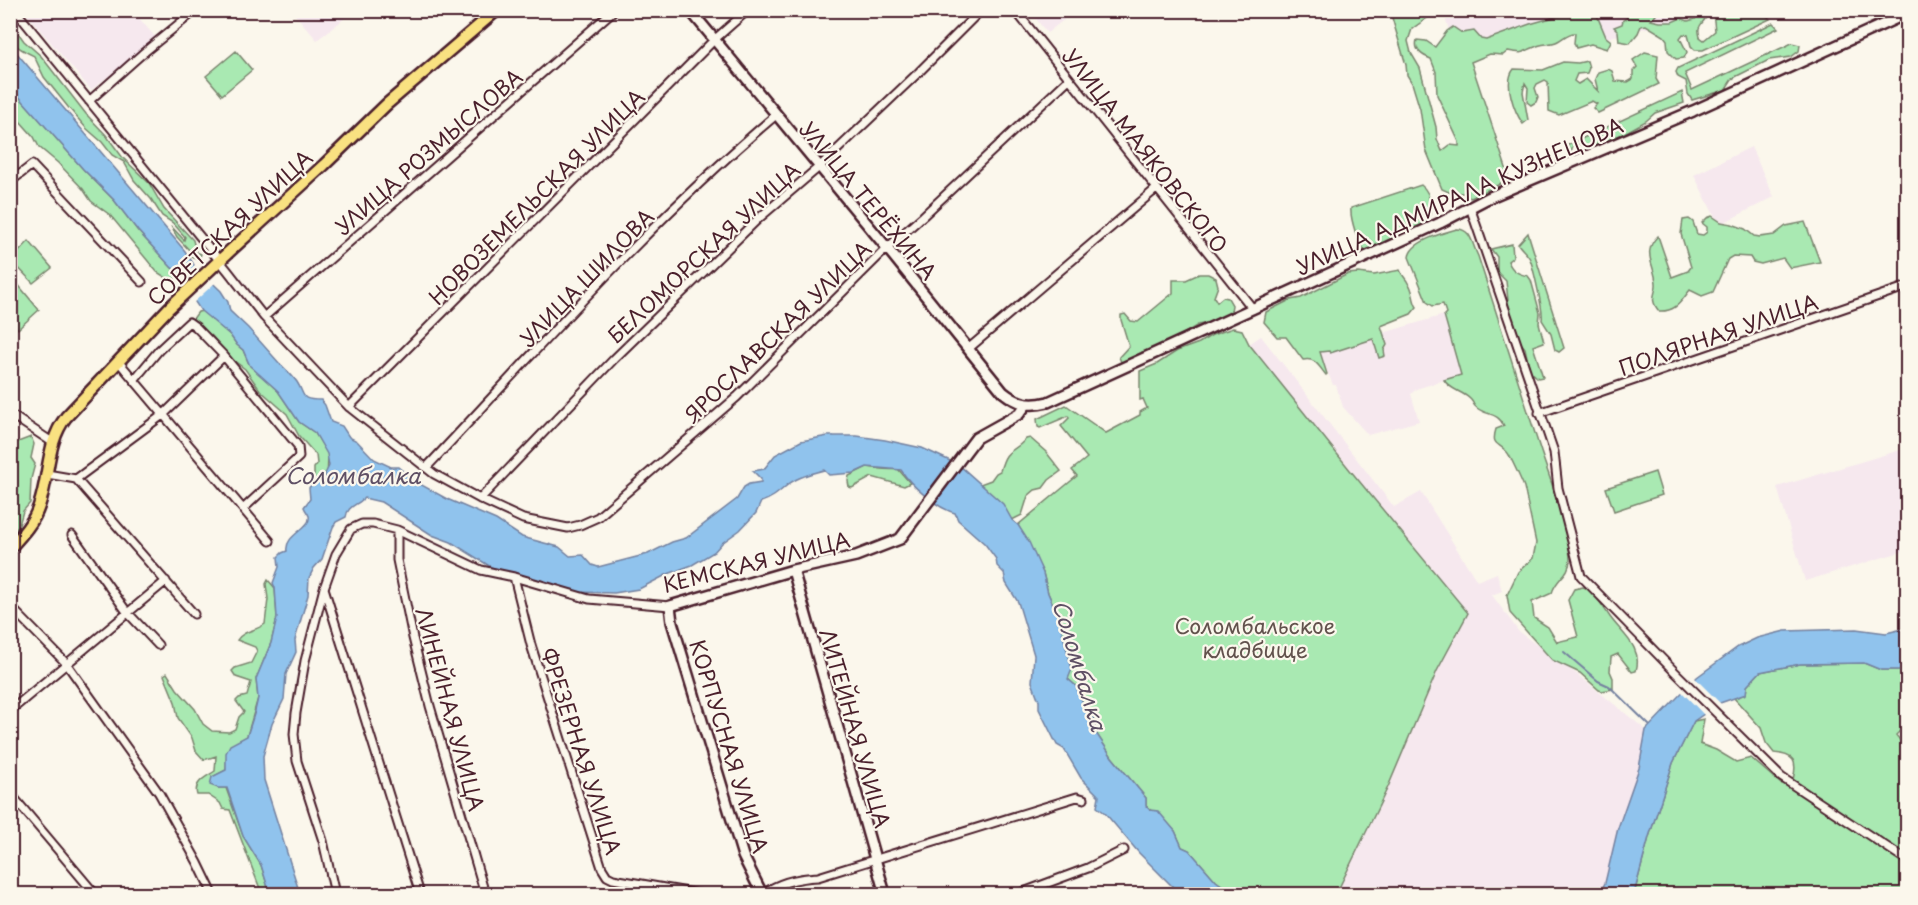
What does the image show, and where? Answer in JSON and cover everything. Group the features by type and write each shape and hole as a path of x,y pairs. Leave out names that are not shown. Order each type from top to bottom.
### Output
{"main road":[{"name":"СОВЕТСКАЯ УЛИЦА","path":"10,548 33,521 47,474 52,442 57,429 66,417 118,361 216,263 387,104 497,10"},
{"name":"УЛИЦА ТЕРЁХИНА","path":"690,10 1003,392 1026,405"},
{"name":"УЛИЦА АДМИРАЛА КУЗНЕЦОВА","path":"1026,405 1048,402 1253,309 1488,198 1698,109 1908,13"},
{"name":"КЕМСКАЯ УЛИЦА","path":"670,606 793,570 856,555 900,539 976,438 1019,414 1026,405"},
{"name":"ЛИТЕЙНАЯ УЛИЦА","path":"793,570 885,894"},
{"name":"КОРПУСНАЯ УЛИЦА","path":"670,606 672,622 743,856 763,894"}],"street":[{"path":"15,10 216,263 349,407 426,468 480,499"},
{"path":"89,101 196,10"},
{"name":"УЛИЦА РОЗМЫСЛОВА","path":"264,317 614,10"},
{"name":"НОВОЗЕМЕЛЬСКАЯ УЛИЦА","path":"349,407 714,40 748,10"},
{"name":"БЕЛОМОРСКАЯ УЛИЦА","path":"480,499 614,359 759,219 819,167 919,72 981,10"},
{"name":"УЛИЦА МАЯКОВСКОГО","path":"1015,10 1253,309"},
{"name":"ЯРОСЛАВСКАЯ УЛИЦА","path":"480,499 523,519 568,528 598,517 737,398 887,248 1069,79"},
{"name":"УЛИЦА ШИЛОВА","path":"426,468 678,205 720,163 776,116"},
{"path":"10,182 32,165 142,282"},
{"path":"968,349 1156,189"},
{"path":"1470,207 1554,452 1558,488 1581,576 1781,777 1908,861"},
{"name":"ПОЛЯРНАЯ УЛИЦА","path":"1539,413 1908,286"},
{"path":"134,380 159,350 189,322 224,356 298,446 299,457 243,509"},
{"path":"76,479 164,414 224,356"},
{"path":"118,361 270,541"},
{"path":"10,414 52,442"},
{"path":"47,474 76,479 194,614"},
{"name":"КЕМСКАЯ УЛИЦА","path":"324,588 336,554 351,529 362,524 373,524 398,530 481,570 589,599 670,606"},
{"name":"ЛИНЕЙНАЯ УЛИЦА","path":"398,530 397,560 413,638 446,763 485,894"},
{"path":"72,535 127,612 158,645"},
{"name":"ФРЕЗЕРНАЯ УЛИЦА","path":"514,577 531,645 602,868 607,876 614,879 699,894"},
{"path":"10,711 166,581"},
{"path":"324,588 305,661 294,734 297,761 323,842 335,894"},
{"path":"324,588 420,894"},
{"path":"10,606 66,663 159,793 213,894"},
{"path":"10,793 95,894"},
{"path":"763,894 799,878 818,877 1077,797 1084,799"},
{"path":"1018,894 1038,891 1124,850"}],"shaded area":[{"path":"24,11 133,11 156,38 91,90"},
{"path":"292,11 354,11 317,40"},
{"path":"1030,11 1075,11 1047,33"},
{"path":"1443,11 1714,11 1599,40 1584,20 1457,56"},
{"path":"1751,147 1774,197 1719,225 1694,175"},
{"path":"1444,315 1461,375 1416,389 1411,394 1419,421 1368,435 1343,407 1336,385 1333,385 1319,352"},
{"path":"1261,336 1394,507 1421,492 1477,581 1497,573 1502,591 1492,595 1519,632 1578,675 1646,730 1639,768 1618,828 1605,883 1599,894 1336,894 1388,787 1437,671 1467,613 1249,344"},
{"path":"1907,448 1907,550 1805,581 1777,487"}],"green space":[{"path":"1592,10 1596,13 1606,37 1611,41 1607,49 1591,44 1576,48 1575,33 1573,33 1555,42 1522,52 1508,51 1503,55 1490,54 1471,62 1508,174 1500,184 1471,198 1468,197 1468,193 1451,193 1442,189 1426,150 1420,109 1412,83 1407,75 1390,11 1446,11 1444,14 1430,16 1412,29 1408,41 1411,53 1420,68 1442,151 1450,145 1459,146 1459,142 1437,95 1436,72 1431,59 1418,50 1417,40 1426,41 1435,47 1453,27 1462,33 1474,31 1481,39 1486,40 1570,11"},
{"path":"1623,11 1655,11 1656,15 1651,20 1660,22 1672,22 1681,18 1688,21 1704,12 1705,19 1699,31 1700,37 1704,40 1715,31 1713,11 1765,11 1764,13 1770,19 1703,50 1695,50 1691,46 1688,35 1683,34 1680,38 1687,52 1684,58 1676,59 1668,51 1667,40 1664,36 1646,25 1641,26 1630,43 1619,41 1618,31 1614,27 1622,24 1627,18"},
{"path":"11,23 24,41 41,56 123,158 149,183 164,209 193,240 196,252 201,254 199,259 190,256 190,251 177,237 171,226 184,240 185,237 173,223 162,216 134,180 124,162 112,155 68,107 44,77 34,56 15,44 11,36"},
{"path":"1773,23 1778,28 1685,73 1692,90 1792,43 1800,45 1799,51 1791,57 1769,60 1737,76 1732,79 1725,90 1692,100 1688,94 1686,81 1678,77 1676,72 1678,68"},
{"path":"236,51 252,70 222,95 206,76"},
{"path":"1645,52 1658,55 1656,79 1659,84 1598,113 1593,108 1597,104 1592,101 1559,115 1549,111 1548,82 1545,80 1537,84 1535,88 1538,97 1531,105 1527,102 1528,88 1525,83 1523,92 1528,120 1523,124 1516,112 1510,89 1514,69 1543,70 1563,62 1587,61 1589,68 1587,73 1577,74 1574,81 1578,84 1586,79 1598,91 1595,79 1598,72 1608,69 1612,71 1615,81 1628,82 1633,79 1633,71 1637,67 1633,60"},
{"path":"10,86 83,169 114,200 138,231 172,268 178,271 179,278 168,279 157,272 110,215 91,201 83,189 58,163 39,147 34,137 11,111"},
{"path":"1682,92 1684,103 1655,113 1626,132 1621,139 1587,153 1586,147 1579,144 1573,146 1571,153 1567,151 1568,145"},
{"path":"1421,185 1430,200 1429,217 1424,227 1388,240 1373,251 1364,249 1355,232 1351,208"},
{"path":"1712,216 1721,222 1745,229 1754,236 1760,237 1774,235 1786,226 1805,222 1820,262 1790,268 1783,258 1761,264 1753,262 1750,257 1733,256 1728,259 1713,292 1702,296 1690,290 1674,308 1659,311 1653,299 1656,283 1650,259 1650,248 1653,242 1658,236 1672,277 1688,271 1691,267 1681,234 1683,220 1689,219 1693,222 1697,234 1703,235 1707,232 1707,227 1702,223"},
{"path":"1457,229 1469,235 1478,256 1554,491 1569,547 1568,569 1552,593 1532,602 1534,618 1548,627 1557,642 1578,637 1568,600 1574,589 1583,587 1589,589 1630,641 1637,655 1636,671 1632,672 1618,654 1611,657 1610,671 1613,678 1613,689 1599,690 1580,673 1552,660 1510,613 1507,595 1518,572 1533,558 1536,543 1524,487 1509,454 1495,441 1496,429 1504,426 1502,422 1499,418 1477,408 1468,397 1444,380 1461,375 1444,315 1446,313 1443,304 1433,306 1427,302 1409,257 1415,246 1421,242"},
{"path":"1528,233 1564,348 1559,352 1555,350 1551,334 1542,320 1540,300 1530,259 1518,244"},
{"path":"29,241 52,268 33,283 11,260"},
{"path":"1512,244 1513,257 1508,261 1513,270 1528,276 1531,280 1540,313 1539,323 1544,342 1533,346 1543,377 1538,378 1530,371 1525,348 1517,338 1510,320 1506,281 1497,272 1497,257 1491,249"},
{"path":"1400,270 1411,288 1417,307 1411,314 1381,326 1387,345 1384,350 1385,356 1379,358 1373,339 1330,353 1329,351 1320,352 1326,375 1314,361 1303,360 1286,337 1277,337 1264,322 1266,312 1290,300 1301,298 1348,274 1374,275"},
{"path":"1199,274 1208,274 1216,278 1218,286 1214,297 1217,302 1223,297 1228,298 1232,305 1231,311 1220,320 1198,325 1157,350 1142,352 1139,357 1128,364 1121,362 1119,357 1129,346 1121,315 1125,314 1131,321 1138,322 1173,293 1173,280 1186,280"},
{"path":"11,276 39,310 18,329 11,320"},
{"path":"203,311 243,350 249,364 278,391 299,422 315,433 328,454 327,483 314,480 316,455 299,436 287,414 260,390 245,369 233,360 212,336 192,320 198,312"},
{"name":"Соломбальское кладбище","path":"1233,328 1242,330 1249,344 1468,613 1437,671 1388,787 1336,894 1234,894 1216,881 1189,850 1182,847 1175,831 1146,806 1146,798 1112,757 1096,733 1094,718 1085,708 1076,686 1068,679 1064,641 1058,616 1048,593 1043,573 1018,525 1077,476 1072,470 1087,458 1061,426 1069,418 1068,416 1040,428 1037,419 1066,405 1106,433 1140,415 1140,412 1147,408 1143,399 1140,400 1140,371 1157,364 1177,351"},
{"path":"31,437 34,444 31,458 35,464 31,479 30,503 23,511 19,525 11,537 11,442"},
{"path":"1030,438 1046,452 1061,471 1043,488 1035,490 1028,496 1022,515 1012,520 980,484 991,480 1000,471 1007,454"},
{"path":"867,467 898,469 910,483 904,486 872,477 852,488 849,487 849,476"},
{"path":"1655,472 1662,495 1614,511 1606,488"},
{"path":"268,580 275,588 277,618 271,643 256,679 258,698 247,736 228,750 226,770 212,777 218,788 226,788 243,836 261,865 270,894 262,894 230,810 223,809 220,803 208,795 197,795 196,790 199,783 215,771 216,756 204,760 196,751 192,738 178,718 175,702 164,675 167,673 177,689 195,709 203,724 212,731 229,732 235,729 239,717 244,712 236,701 247,696 251,682 236,677 232,671 251,663 257,651 255,647 237,640 242,635 265,624"},
{"path":"1864,663 1881,670 1902,670 1907,675 1907,724 1896,735 1907,749 1907,894 1634,894 1649,837 1673,763 1694,721 1704,719 1700,744 1736,762 1751,758 1781,784 1793,780 1795,768 1793,760 1786,755 1774,753 1766,743 1761,728 1734,698 1746,694 1747,686 1760,672 1800,664"}],"water":[{"name":"Соломбалка","path":"10,45 185,251 194,265 221,291 228,302 230,311 294,378 306,398 321,400 331,422 342,426 349,437 357,441 374,459 391,467 398,467 416,482 447,499 496,520 522,537 559,547 570,556 583,555 592,565 598,567 648,554 686,538 737,499 744,487 761,482 753,471 764,469 775,455 801,441 828,436 857,436 922,448 959,465 1003,504 1029,542 1058,616 1072,669 1068,679 1076,686 1085,708 1094,718 1096,733 1112,757 1146,798 1146,806 1150,810 1158,811 1175,831 1182,847 1189,850 1216,881 1234,894 1180,894 1097,807 1099,796 1081,778 1064,749 1057,745 1039,709 1039,701 1032,682 1034,655 1018,602 1006,583 1004,573 997,566 996,559 985,544 958,520 955,513 925,496 901,470 867,467 854,473 829,475 824,470 804,476 761,502 756,513 714,552 692,565 639,589 614,593 575,592 491,567 451,542 432,535 381,502 364,498 351,508 346,517 336,522 322,559 309,578 308,595 295,640 296,652 286,674 284,699 272,724 263,756 264,780 300,894 270,894 261,865 243,836 227,788 210,785 212,777 226,770 226,753 230,745 247,736 258,698 256,679 271,643 277,618 273,583 279,567 278,557 287,551 290,540 309,520 304,507 310,499 309,488 314,480 327,483 325,474 329,466 327,454 315,433 299,422 278,391 250,366 243,350 230,335 201,311 179,278 178,271 172,268 138,231 114,200 83,169 15,92 11,86"},
{"path":"1907,628 1907,668 1881,670 1864,663 1800,664 1760,672 1747,686 1746,694 1720,703 1694,721 1673,763 1649,837 1634,894 1599,894 1605,883 1618,828 1639,768 1646,730 1697,677 1738,647 1757,638 1785,631 1856,629 1886,633"}],"pier":[{"path":"197,263 216,282 192,304 178,281"},
{"path":"1693,676 1722,705 1706,717 1680,690"}],"waterway":[{"path":"1564,652 1598,681 1609,686 1649,725"}]}
